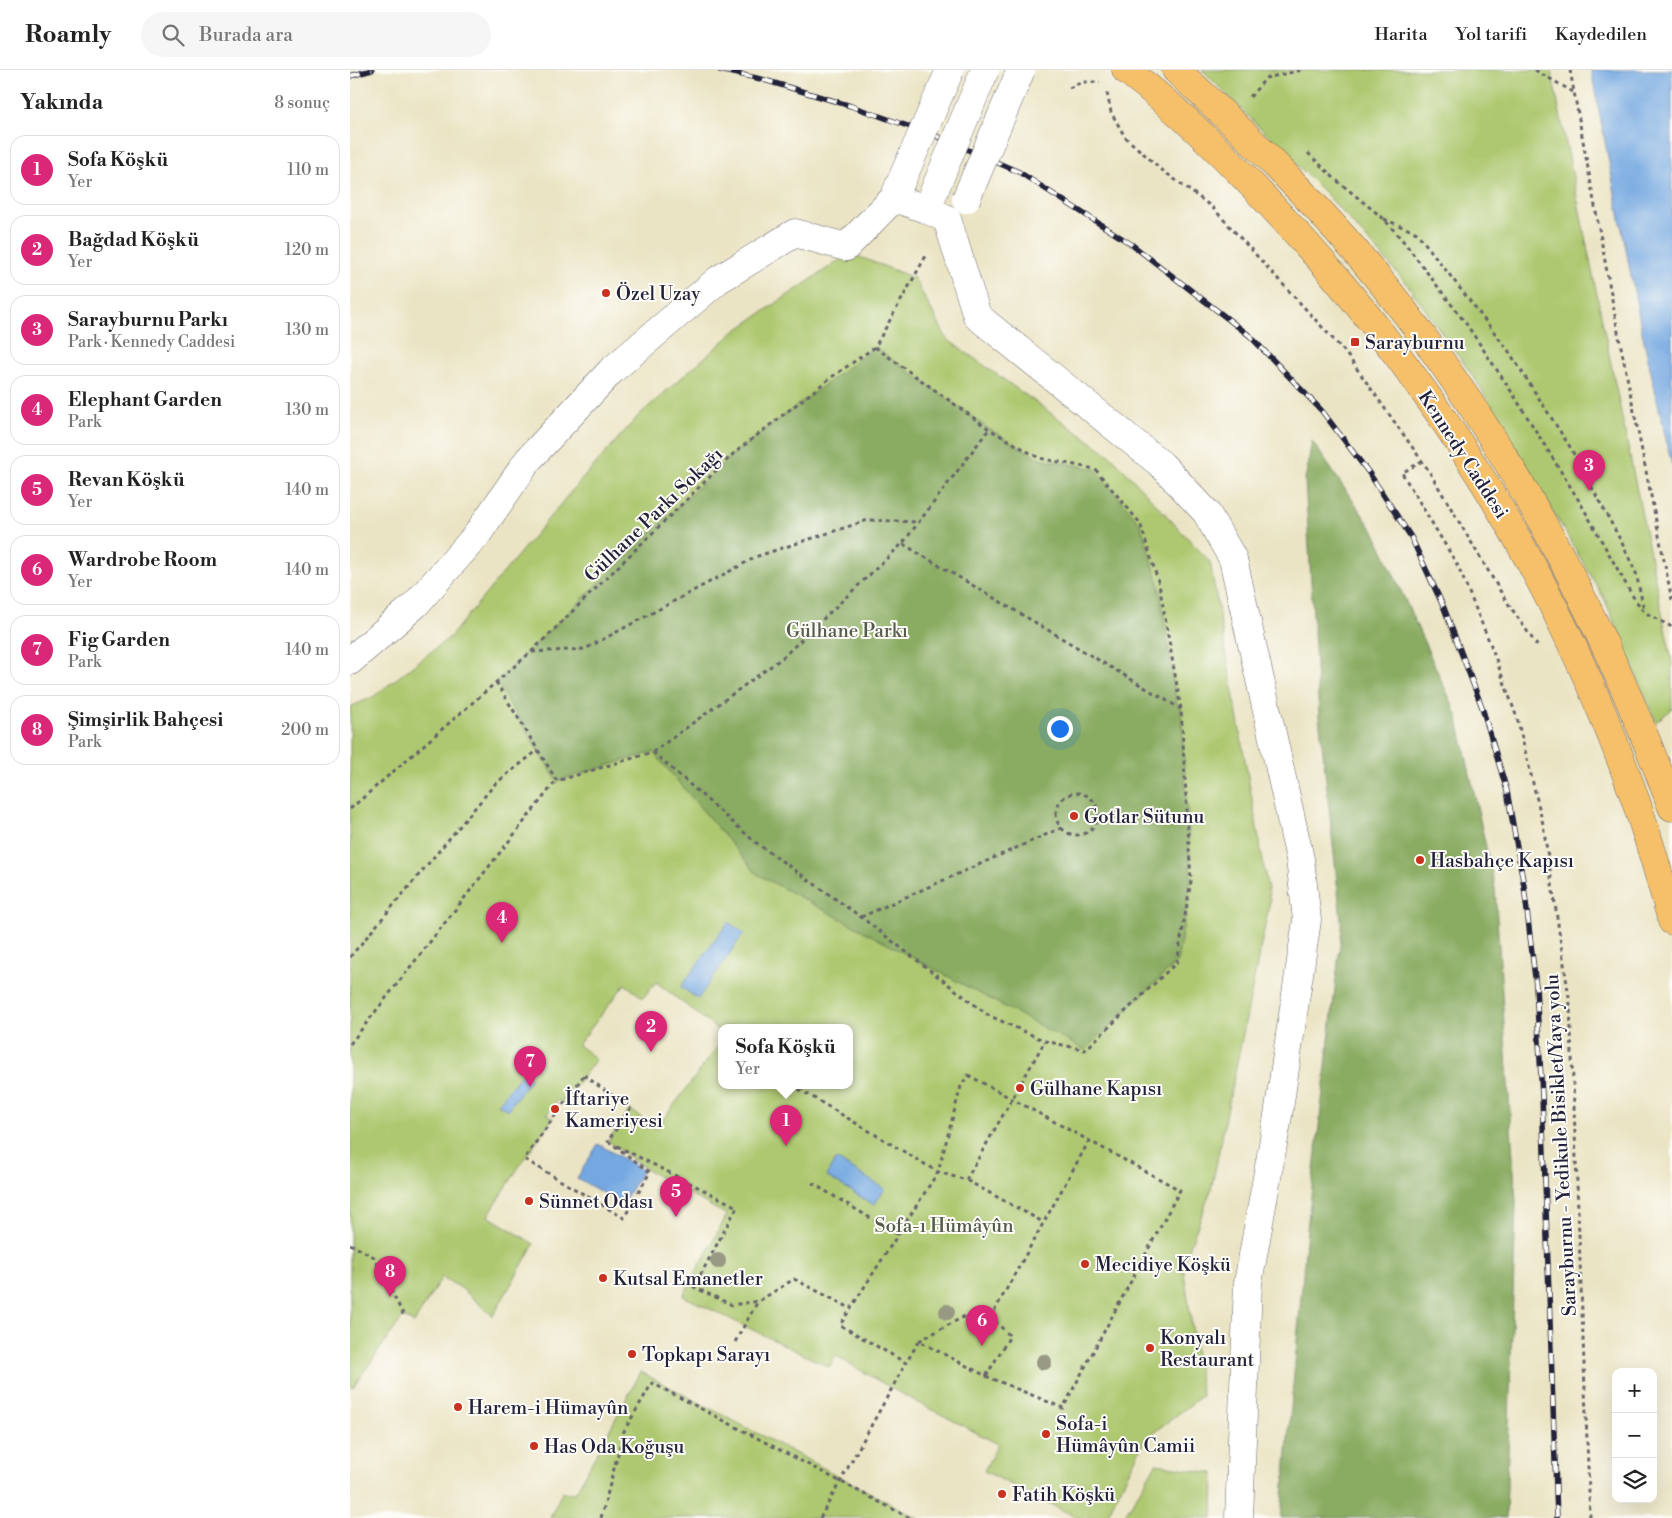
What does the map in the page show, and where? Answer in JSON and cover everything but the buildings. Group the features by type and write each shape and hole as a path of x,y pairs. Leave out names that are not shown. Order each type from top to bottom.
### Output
{"main road":[{"name":"Kennedy Caddesi","path":"1176,70 1272,163 1332,225 1413,322 1483,422 1538,512 1611,655 1648,740 1672,806"},
{"name":"Kennedy Caddesi","path":"1115,76 1252,185 1318,256 1394,349 1464,450 1524,552 1588,679 1632,789 1672,920"}],"street":[{"path":"350,661 415,605 476,536 528,459 611,371 718,280 795,233 846,247 896,192 950,70"},
{"path":"985,70 935,208 977,316 1162,465 1206,512 1233,559 1300,860 1307,920 1277,1122 1248,1283 1239,1518"},
{"path":"896,192 935,208 966,199 1021,70"}],"path":[{"path":"1250,98 1266,78 1302,70"},
{"path":"1535,70 1574,92"},
{"path":"1570,70 1618,332 1672,600"},
{"path":"1069,88 1082,82 1115,76"},
{"path":"1106,89 1111,112 1126,137 1162,170 1212,207 1345,352 1422,461 1505,599 1542,652"},
{"name":"Gülhane Parkı Sokağı","path":"350,809 531,652 733,454 829,378 875,346 935,208"},
{"path":"1384,219 1417,233 1508,350 1570,448 1622,543 1636,574 1644,612"},
{"path":"653,752 755,842 861,917 988,1014 1045,1041 1085,1050 1177,962 1192,881 1181,709 1159,584 1140,523 1095,469 1039,458 989,429 875,346"},
{"path":"350,1044 556,781 653,752 782,658 902,544 989,429"},
{"name":"Sarayburnu - Yedikule Bisiklet/Yaya yolu","path":"1422,461 1402,472 1458,566 1492,648 1517,718 1543,824 1570,1004 1590,1518"},
{"path":"531,652 585,649 758,556 868,520 918,522"},
{"path":"902,544 1181,709"},
{"path":"496,682 556,781"},
{"path":"350,957 495,784 538,750"},
{"path":"1079,793 1092,799 1098,812 1096,825 1092,830 1079,836 1072,835 1061,828 1057,822 1056,808 1065,796 1079,793"},
{"path":"861,917 1061,828"},
{"path":"966,1180 1045,1041"},
{"path":"584,1075 630,1109 608,1141 650,1172 624,1218 524,1159 584,1075"},
{"path":"906,1363 840,1325 938,1172 961,1086 968,1075 1180,1190 1063,1408 986,1376 918,1341"},
{"path":"799,1089 938,1172 966,1180 1043,1222"},
{"path":"991,1317 1089,1140"},
{"path":"608,1141 737,1207 694,1287 732,1305 759,1300 794,1279 850,1308"},
{"path":"812,1183 897,1234"},
{"path":"350,1244 374,1257 404,1316"},
{"path":"735,1342 759,1300"},
{"path":"820,1518 918,1341 965,1316 991,1317 1010,1336 986,1376"},
{"path":"602,1518 624,1431 652,1383 700,1406 910,1518"}],"green space":[{"path":"1202,70 1551,70 1672,662 1672,709 1656,722 1605,600 1477,382 1407,284 1330,198"},
{"name":"Gülhane Parkı","path":"850,253 914,278 947,339 1111,456 1210,562 1270,901 1211,1190 1183,1265 1202,1396 1145,1439 1106,1518 1078,1518 984,1471 998,1444 898,1392 836,1356 829,1367 683,1296 727,1215 650,1172 608,1141 630,1109 656,1129 718,1046 718,1089 853,1089 853,1024 718,1024 718,1030 656,982 643,998 625,984 578,1045 596,1059 563,1104 558,1100 547,1114 553,1118 524,1159 488,1216 534,1244 493,1316 461,1288 442,1277 414,1323 403,1317 353,1387 350,1385 350,707 373,697 450,637 569,494 639,415 735,331"},
{"name":"Gülhane Parkı","path":"875,347 989,429 1039,458 1095,469 1140,523 1159,584 1177,705 1181,707 1191,881 1177,962 1085,1050 757,874 653,752 557,781 496,682 733,454"},
{"path":"1312,441 1375,533 1457,715 1495,888 1516,1202 1506,1518 1281,1518 1307,1230 1342,928 1319,716 1305,480"},
{"path":"641,1372 918,1518 550,1518 562,1492 575,1493"},
{"path":"1156,1464 1214,1473 1213,1518 1123,1518"}],"water":[{"path":"1591,70 1672,70 1672,466 1642,332"},
{"path":"728,922 744,933 698,999 681,987"},
{"path":"523,1072 531,1079 507,1110 498,1104"},
{"path":"598,1144 643,1170 622,1204 577,1178"},
{"path":"836,1159 885,1189 874,1205 826,1176"}],"railway":[{"path":"350,76 372,70"},
{"path":"720,70 761,79 851,106 936,136 1019,172 1131,244 1250,336 1322,411 1369,473 1411,537 1444,608 1482,707 1507,791 1524,886 1536,986 1542,1096 1557,1518"}],"place":[{"name":"Özel Uzay","path":"606,293"},
{"name":"Sarayburnu","path":"1355,342"},
{"name":"Sarayburnu Parkı","path":"1589,491"},
{"name":"Gotlar Sütunu","path":"1074,816"},
{"name":"Hasbahçe Kapısı","path":"1420,860"},
{"name":"Elephant Garden","path":"502,943"},
{"name":"Bağdad Köşkü","path":"651,1052"},
{"name":"Fig Garden","path":"530,1087"},
{"name":"Gülhane Kapısı","path":"1020,1088"},
{"name":"İftariye Kameriyesi","path":"555,1109"},
{"name":"Sofa Köşkü","path":"786,1146"},
{"name":"Sünnet Odası","path":"529,1201"},
{"name":"Revan Köşkü","path":"676,1217"},
{"name":"Mecidiye Köşkü","path":"1085,1264"},
{"name":"Kutsal Emanetler","path":"603,1278"},
{"name":"Şimşirlik Bahçesi","path":"390,1297"},
{"name":"Wardrobe Room","path":"982,1346"},
{"name":"Konyalı Restaurant","path":"1150,1348"},
{"name":"Topkapı Sarayı","path":"632,1354"},
{"name":"Harem-i Hümayûn","path":"458,1407"},
{"name":"Sofa-i Hümâyûn Camii","path":"1046,1434"},
{"name":"Has Oda Koğuşu","path":"534,1446"},
{"name":"Fatih Köşkü","path":"1002,1494"}],"park label":[{"name":"Sofa-ı Hümâyûn","path":"944,1225"}]}
